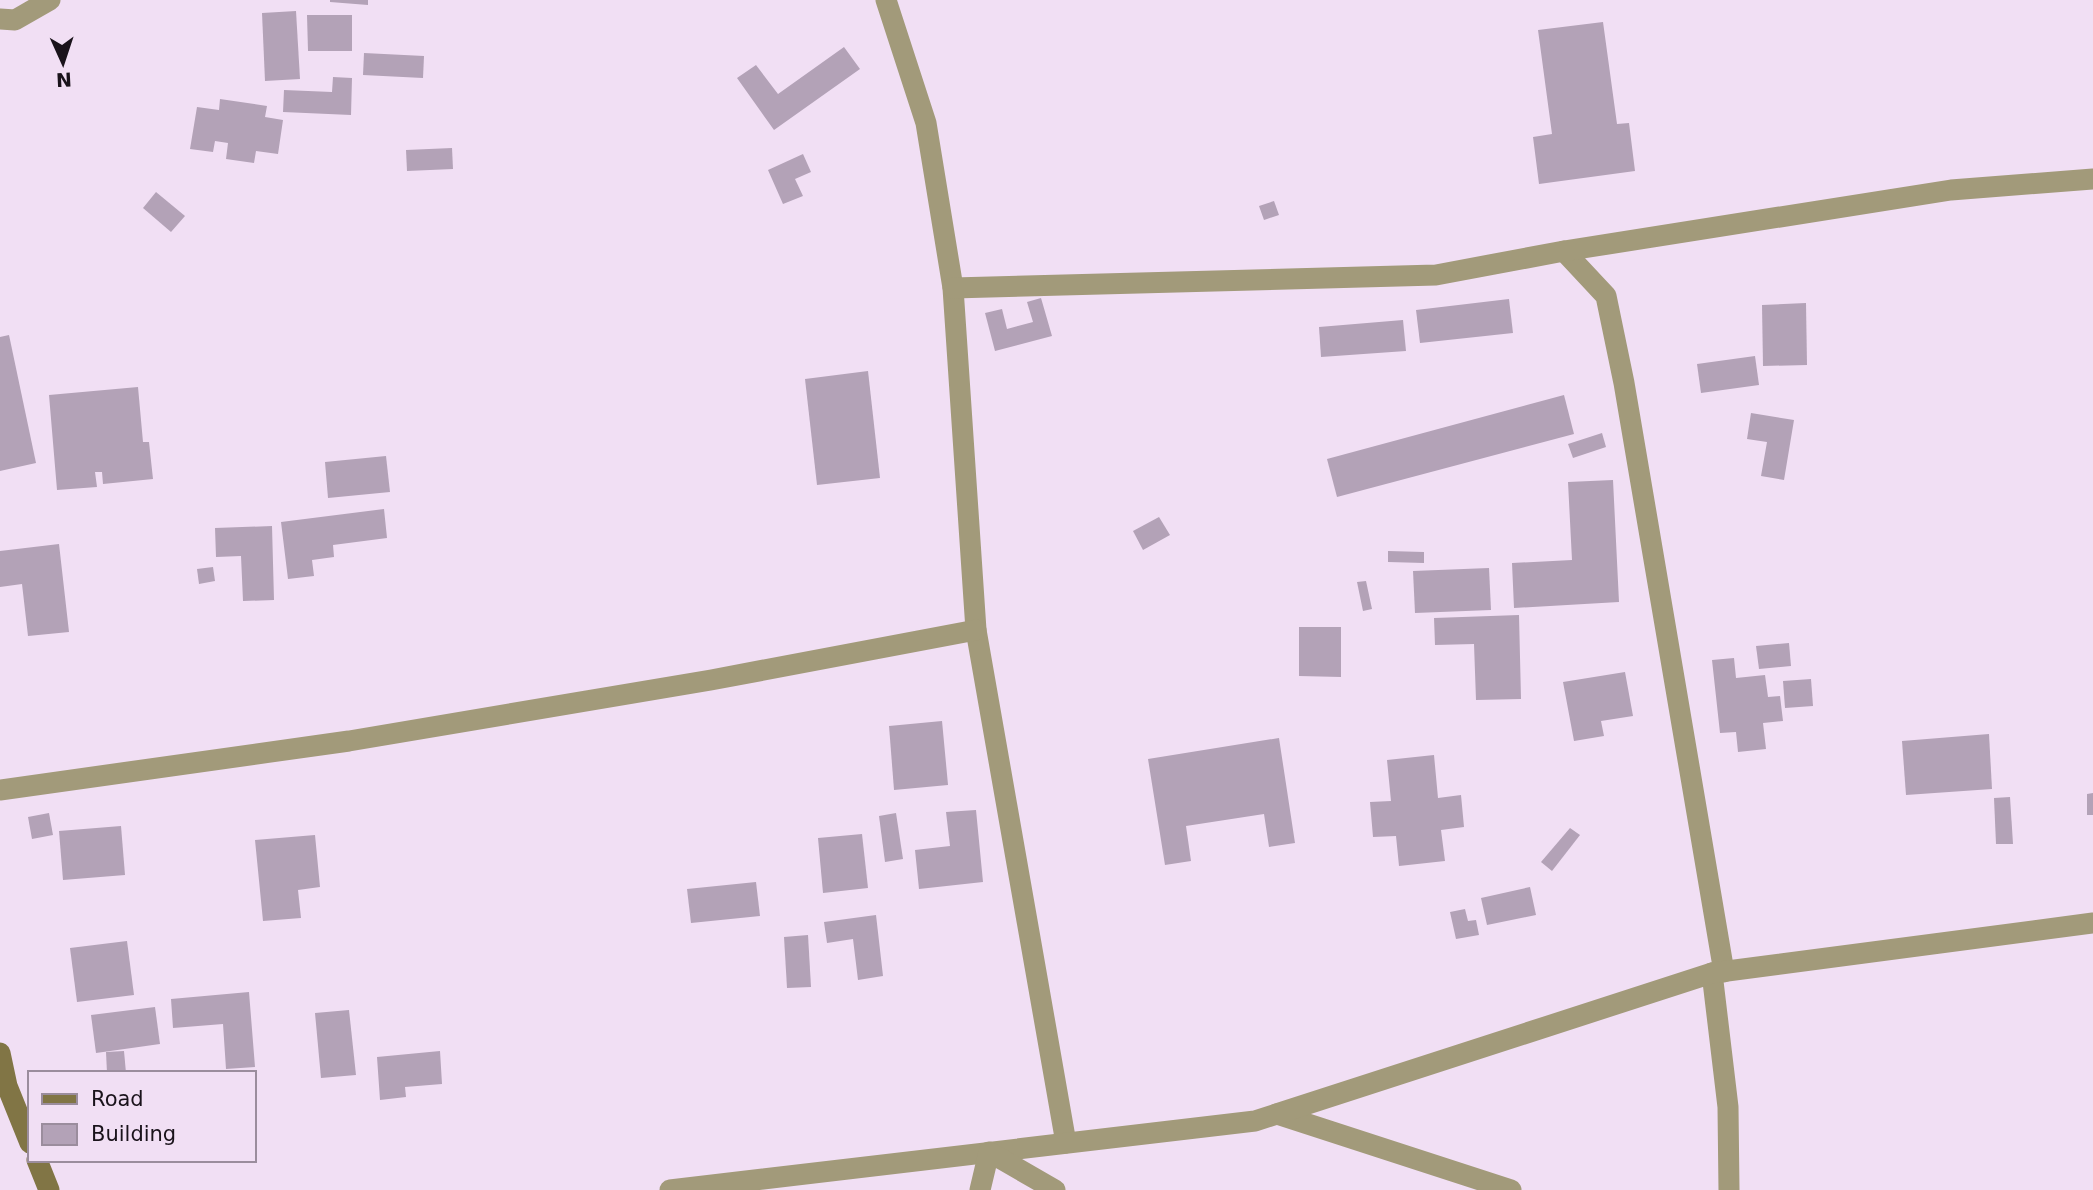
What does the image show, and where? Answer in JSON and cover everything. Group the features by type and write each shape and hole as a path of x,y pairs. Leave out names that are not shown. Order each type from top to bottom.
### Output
{"street":[{"path":"0,19 15,20 50,0"},
{"path":"886,0 926,123 953,288 976,630 1066,1143"},
{"path":"953,288 1436,275 1564,251 1951,190 2093,179"},
{"path":"1564,251 1605,296 1624,383 1718,972 1728,1107 1728,1190"},
{"path":"0,790 349,741 711,680 976,630"},
{"path":"670,1190 1255,1121 1718,972 2093,923"},
{"path":"0,1053 4,1083 28,1138"},
{"path":"1278,1114 1511,1190"},
{"path":"980,1190 989,1152"},
{"path":"989,1152 1055,1190"},
{"path":"38,1162 49,1190"}],"building":[{"path":"368,0 368,5 330,2"},
{"path":"296,11 300,79 265,81 262,13"},
{"path":"307,15 352,15 352,51 308,51"},
{"path":"1603,22 1617,124 1629,123 1635,171 1539,184 1533,137 1552,134 1538,30"},
{"path":"844,47 860,69 774,130 737,78 756,65 778,94"},
{"path":"364,53 424,56 423,78 363,75"},
{"path":"333,77 352,78 351,115 283,112 284,90 332,92"},
{"path":"220,99 267,106 265,117 283,120 278,154 256,151 254,163 226,159 228,143 215,141 213,152 190,149 197,107 219,110"},
{"path":"452,148 453,169 407,171 406,150"},
{"path":"803,154 811,172 795,179 803,196 783,204 768,170"},
{"path":"156,192 185,216 171,232 143,208"},
{"path":"1274,201 1279,215 1264,220 1259,206"},
{"path":"1041,298 1052,336 995,351 985,313 1002,309 1007,329 1033,322 1027,302"},
{"path":"1509,299 1513,333 1420,343 1416,310"},
{"path":"1806,303 1807,365 1763,366 1762,305"},
{"path":"1403,320 1406,351 1321,357 1319,327"},
{"path":"9,335 36,463 0,471 0,337"},
{"path":"1755,356 1759,385 1701,393 1697,364"},
{"path":"868,371 880,478 817,485 805,379"},
{"path":"138,387 143,442 149,442 153,479 103,484 102,472 95,472 97,487 57,490 49,395"},
{"path":"1564,395 1574,434 1337,497 1327,459"},
{"path":"1751,413 1794,420 1784,480 1761,476 1767,442 1747,439"},
{"path":"1602,433 1606,447 1573,458 1568,444"},
{"path":"386,456 390,492 328,498 325,462"},
{"path":"1613,480 1619,602 1514,608 1512,563 1572,560 1568,482"},
{"path":"384,509 387,538 333,545 334,557 312,560 314,576 288,579 281,522"},
{"path":"1159,517 1170,535 1143,550 1133,531"},
{"path":"272,526 274,600 243,601 241,556 216,557 215,528"},
{"path":"59,544 69,632 28,636 22,584 0,587 0,551"},
{"path":"1388,551 1424,552 1424,563 1388,562"},
{"path":"213,567 215,581 199,584 197,569"},
{"path":"1489,568 1491,610 1415,613 1413,571"},
{"path":"1366,581 1372,609 1363,611 1357,582"},
{"path":"1519,615 1521,699 1476,700 1474,644 1435,645 1434,618"},
{"path":"1299,627 1341,627 1341,677 1299,676"},
{"path":"1789,643 1791,666 1759,669 1756,646"},
{"path":"1734,658 1736,678 1765,675 1768,697 1780,696 1783,721 1763,723 1766,749 1738,752 1736,732 1720,733 1712,660"},
{"path":"1625,672 1633,716 1601,721 1604,736 1574,741 1563,682"},
{"path":"1811,679 1813,706 1785,708 1783,681"},
{"path":"942,721 948,785 894,790 889,726"},
{"path":"1989,734 1992,789 1906,795 1902,741"},
{"path":"1279,738 1295,843 1269,847 1264,814 1186,826 1191,861 1165,865 1148,759"},
{"path":"1434,755 1438,798 1461,795 1464,827 1441,830 1445,861 1399,866 1396,836 1373,837 1370,802 1391,801 1387,760"},
{"path":"2093,793 2093,815 2087,815 2087,794"},
{"path":"2010,797 2013,844 1996,844 1994,798"},
{"path":"976,810 983,882 919,889 915,850 950,846 946,812"},
{"path":"49,813 53,835 32,839 28,817"},
{"path":"896,813 903,859 885,862 879,816"},
{"path":"121,826 125,875 63,880 59,831"},
{"path":"1570,828 1580,835 1552,871 1541,862"},
{"path":"862,834 868,888 823,893 818,838"},
{"path":"315,835 320,887 298,890 301,918 263,921 255,840"},
{"path":"756,882 760,916 691,923 687,889"},
{"path":"1530,887 1536,915 1487,925 1481,898"},
{"path":"1465,909 1468,921 1476,920 1479,935 1456,939 1450,912"},
{"path":"876,915 883,976 858,980 853,939 827,943 824,922"},
{"path":"808,935 811,987 787,988 784,937"},
{"path":"127,941 134,995 77,1002 70,948"},
{"path":"249,992 255,1067 226,1069 223,1024 173,1028 171,999"},
{"path":"155,1007 160,1044 96,1053 91,1015"},
{"path":"349,1010 356,1075 321,1078 315,1013"},
{"path":"124,1051 126,1071 107,1071 106,1052"},
{"path":"440,1051 442,1084 405,1087 406,1097 380,1100 377,1057"}]}
